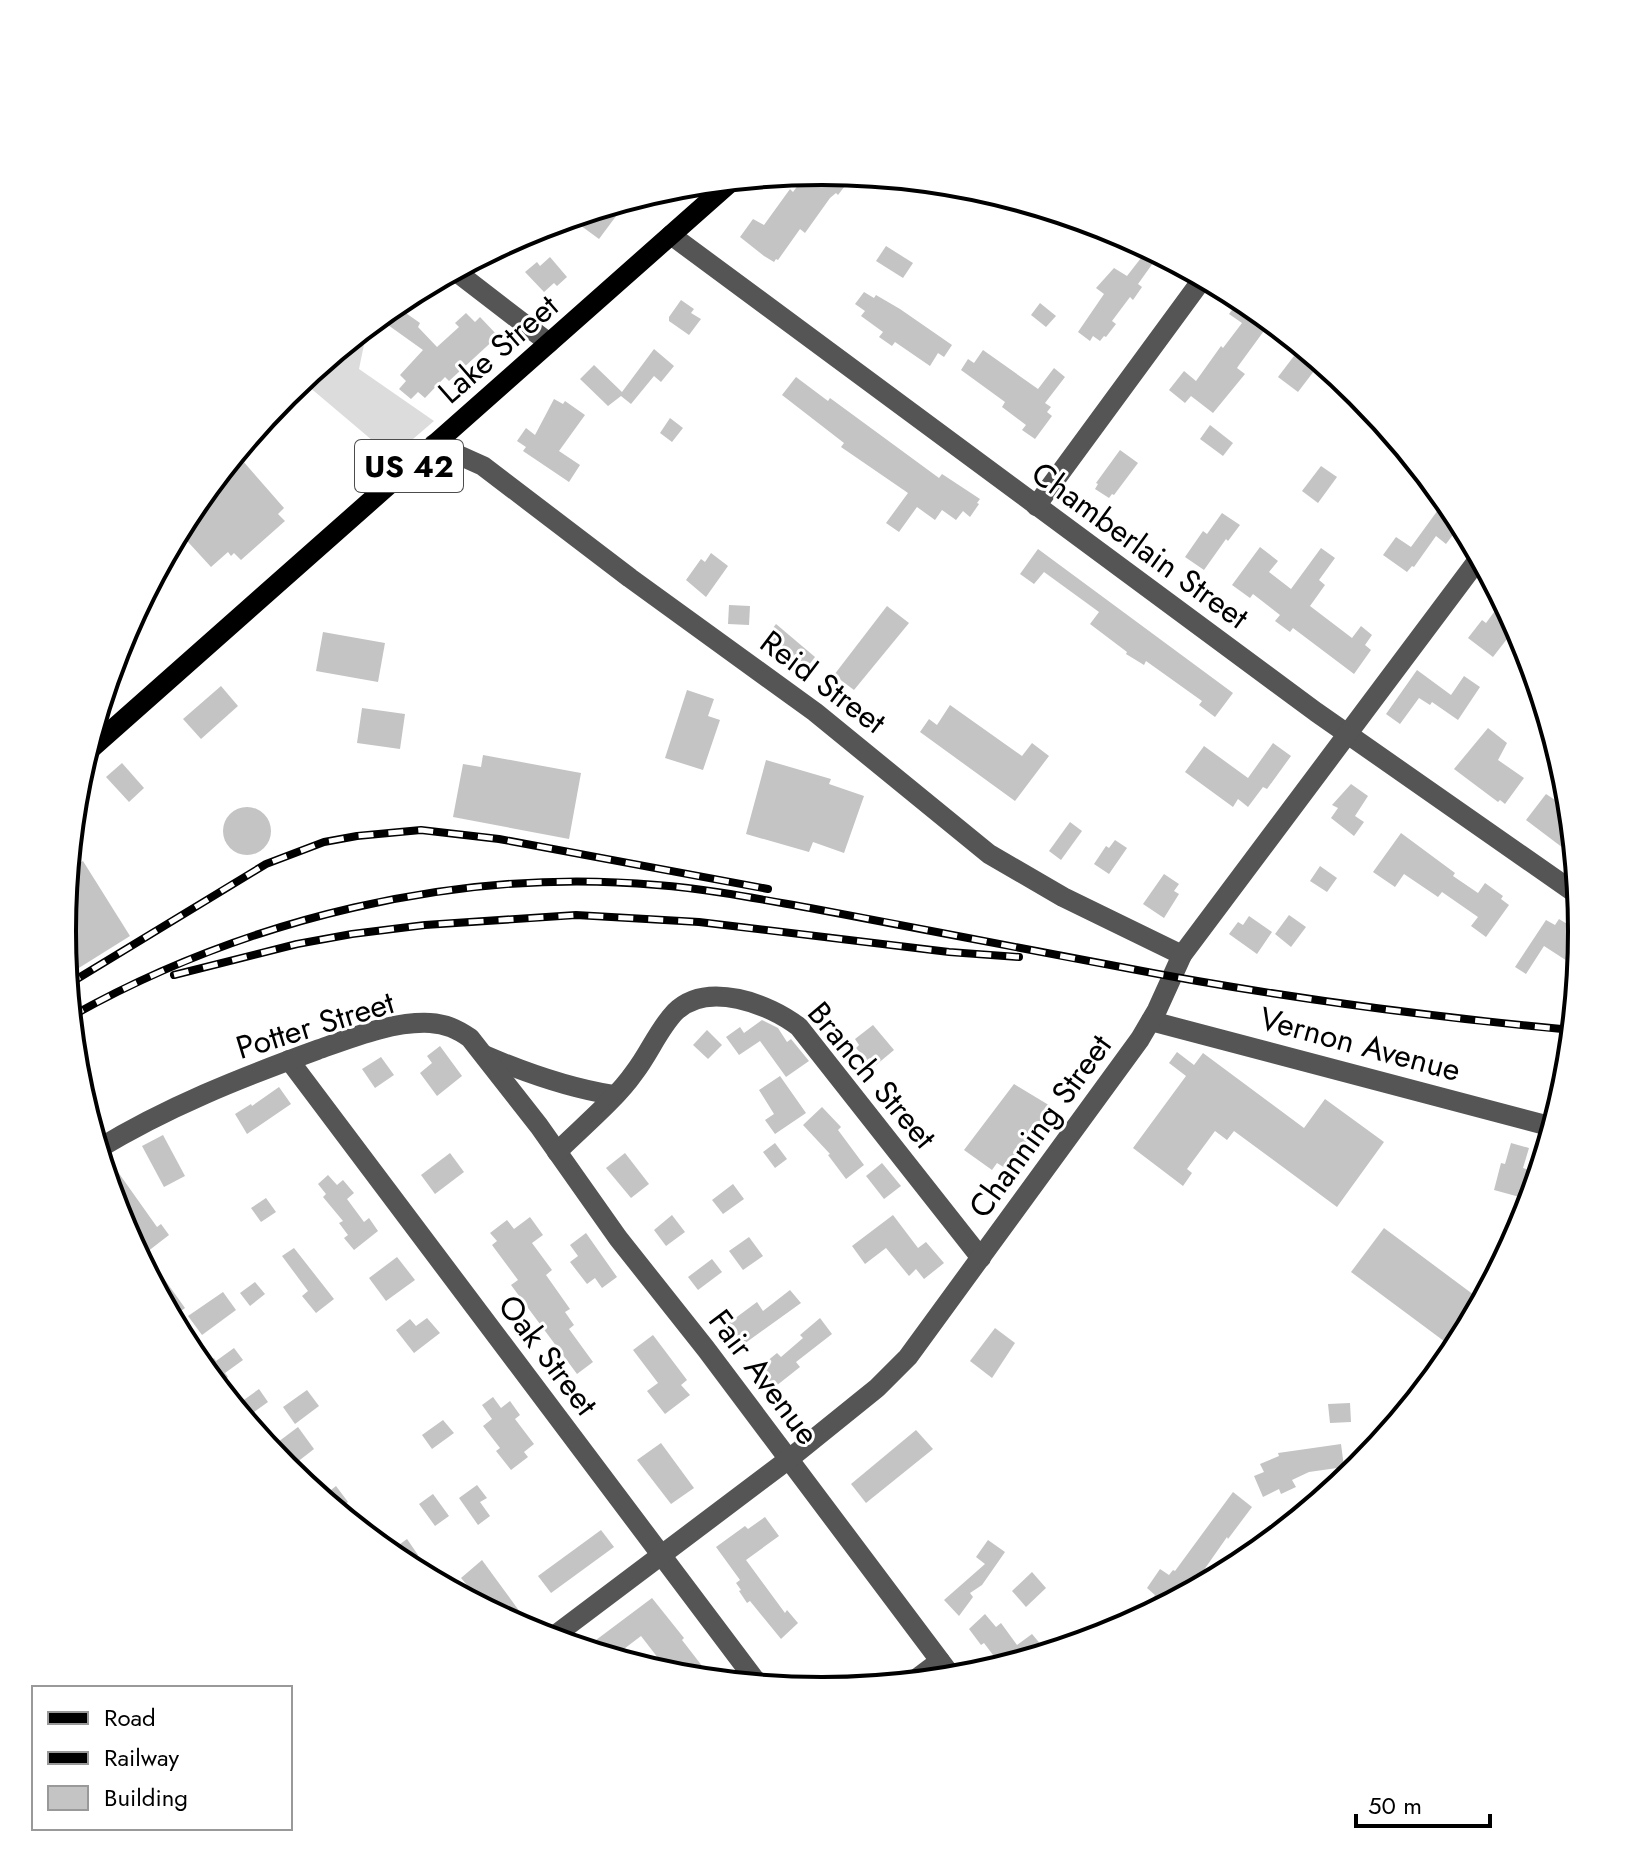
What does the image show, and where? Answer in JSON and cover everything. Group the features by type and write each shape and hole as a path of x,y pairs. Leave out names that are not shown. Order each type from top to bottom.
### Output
{"main road":[{"name":"Lake Street","path":"101,740 720,192"}],"street":[{"name":"Chamberlain Street","path":"671,235 1348,734 1566,887"},
{"path":"463,277 549,343"},
{"path":"1036,506 1197,286"},
{"name":"Reid Street","path":"434,444 483,466 630,578 815,712 989,854 1063,897 1182,955"},
{"name":"Channing Street","path":"562,1630 789,1459 898,1370 1151,1021 1182,955 1473,567"},
{"name":"Branch Street","path":"557,1152 634,1074 665,1025 680,1008 705,998 760,1004 782,1013 799,1027 981,1258"},
{"name":"Vernon Avenue","path":"1151,1021 1543,1124"},
{"name":"Potter Street","path":"107,1144 166,1110 289,1060 356,1036 428,1023 459,1030 470,1038 527,1111"},
{"path":"482,1054 581,1090 613,1095"},
{"name":"Oak Street","path":"289,1060 750,1673"},
{"name":"Fair Avenue","path":"527,1111 618,1238 944,1667"},
{"path":"929,1669 940,1661"}],"shaded area":[{"path":"365,342 359,369 434,421 392,457 310,388"}],"building":[{"path":"797,186 845,186 838,195 836,193 830,198 805,233 800,229 774,262 740,237 753,219 764,225 790,189 793,192"},
{"path":"618,214 599,239 581,226"},
{"path":"886,246 913,263 903,278 876,261"},
{"path":"550,257 567,277 544,292 525,272 537,262 540,266"},
{"path":"1142,257 1153,263 1138,284 1142,287 1112,321 1116,324 1106,337 1100,341 1093,336 1090,341 1078,332 1104,294 1096,288 1114,268 1127,276"},
{"path":"864,292 874,298 876,295 900,309 952,345 944,357 938,353 930,366 895,342 892,346 879,337 883,332 861,316 865,311 855,304"},
{"path":"681,300 694,309 691,313 701,319 689,335 669,321"},
{"path":"1040,303 1056,316 1046,327 1031,315"},
{"path":"1233,309 1264,331 1237,368 1245,374 1213,413 1191,396 1185,403 1169,390 1184,371 1196,381 1221,346 1223,348 1242,323 1229,314"},
{"path":"405,313 420,323 418,327 437,347 459,327 455,323 466,313 475,322 480,317 498,336 449,381 445,377 425,398 418,392 411,399 399,389 406,381 400,375 423,350 388,325"},
{"path":"654,349 674,366 661,382 654,376 631,404 621,396 608,406 580,379 594,365 622,392"},
{"path":"983,350 1038,389 1054,368 1065,377 1045,403 1051,407 1047,412 1052,416 1035,439 1022,430 1026,425 1002,407 1005,402 961,370 968,359 974,363"},
{"path":"1294,356 1314,371 1298,392 1278,377"},
{"path":"796,377 828,401 830,398 939,478 942,474 980,499 970,517 963,511 956,520 942,510 935,520 917,507 899,532 886,523 908,493 841,447 844,443 782,395"},
{"path":"554,399 563,404 565,401 585,415 559,451 580,465 569,482 523,451 526,447 517,441 526,428 535,435"},
{"path":"670,418 683,428 672,442 660,433"},
{"path":"1210,425 1233,443 1223,456 1200,439"},
{"path":"1120,450 1138,463 1109,498 1095,489 1096,483"},
{"path":"243,461 284,508 278,514 285,521 241,560 228,552 211,567 187,541"},
{"path":"1321,466 1337,477 1318,503 1302,491"},
{"path":"1438,511 1453,535 1446,544 1436,536 1407,572 1383,555 1396,537 1411,547"},
{"path":"1222,513 1240,525 1204,570 1185,557 1203,531 1207,534"},
{"path":"1260,547 1278,561 1269,572 1291,589 1321,548 1335,558 1319,580 1325,585 1310,606 1352,638 1361,626 1372,635 1365,645 1371,650 1354,674 1293,628 1290,632 1275,621 1280,615 1253,594 1250,598 1232,585"},
{"path":"1038,549 1233,693 1215,717 1199,705 1202,701 1146,661 1144,665 1126,654 1090,624 1099,612 1044,572 1034,584 1020,574"},
{"path":"711,553 728,566 706,597 686,580 701,559 705,562"},
{"path":"729,605 750,606 749,625 728,624"},
{"path":"887,606 909,623 854,690 834,675"},
{"path":"1495,611 1508,638 1493,657 1468,638 1482,620 1486,623"},
{"path":"776,624 815,657 805,670 764,640"},
{"path":"323,632 385,643 378,682 316,671"},
{"path":"1417,670 1451,695 1464,676 1480,687 1458,720 1432,702 1430,705 1419,698 1400,724 1386,714"},
{"path":"221,686 238,706 201,739 183,719"},
{"path":"687,690 714,699 708,716 720,720 703,770 665,758"},
{"path":"950,705 1022,756 1032,743 1049,756 1015,801 920,732 929,719 937,725"},
{"path":"362,708 405,714 400,749 357,743"},
{"path":"1488,728 1507,743 1498,760 1524,778 1505,804 1454,769"},
{"path":"1273,743 1291,756 1267,789 1263,787 1248,807 1238,799 1233,807 1185,772 1204,746 1248,778"},
{"path":"483,755 581,773 569,839 453,817 463,764 481,767"},
{"path":"766,760 831,779 829,784 864,796 844,853 813,842 809,852 746,834"},
{"path":"122,763 144,788 129,802 106,777"},
{"path":"1351,784 1368,796 1355,816 1364,822 1354,836 1331,818 1338,808 1332,805"},
{"path":"1546,794 1557,801 1563,848 1526,820"},
{"path":"247,807 264,814 271,831 264,848 247,855 230,848 223,831 230,814"},
{"path":"1070,822 1082,831 1061,860 1049,851"},
{"path":"1401,833 1478,893 1485,883 1503,896 1501,899 1509,905 1486,937 1471,926 1478,917 1442,892 1438,897 1404,874 1395,887 1373,872"},
{"path":"1115,840 1127,848 1109,874 1094,864 1106,846 1109,848"},
{"path":"83,861 130,936 78,969 76,931 80,863"},
{"path":"1320,866 1337,878 1327,892 1310,881"},
{"path":"1164,874 1179,884 1174,891 1179,894 1164,918 1143,904"},
{"path":"1289,915 1306,927 1291,947 1275,934"},
{"path":"1249,916 1272,932 1257,954 1229,934 1238,922 1243,925"},
{"path":"1559,919 1568,924 1567,961 1544,946 1526,974 1515,967 1546,920 1555,925"},
{"path":"762,1020 778,1028 787,1042 791,1039 809,1061 786,1077 760,1041 739,1055 726,1037 740,1027 744,1033"},
{"path":"873,1025 894,1050 876,1065 856,1048 859,1045 855,1039"},
{"path":"707,1030 722,1045 708,1059 693,1045"},
{"path":"440,1046 462,1076 437,1096 420,1073 432,1063 427,1056"},
{"path":"1177,1052 1194,1065 1203,1053 1304,1128 1325,1099 1384,1142 1337,1207 1234,1131 1227,1140 1215,1131 1187,1169 1192,1173 1183,1186 1133,1148 1186,1076 1169,1063"},
{"path":"381,1057 394,1075 375,1088 362,1069"},
{"path":"780,1076 806,1113 775,1134 765,1120 774,1114 759,1090"},
{"path":"1014,1084 1052,1107 1015,1158 1005,1168 997,1163 992,1170 964,1150"},
{"path":"279,1087 291,1104 247,1134 235,1114"},
{"path":"822,1107 841,1127 838,1130 864,1165 846,1179 830,1154 803,1125"},
{"path":"163,1135 185,1176 164,1187 142,1146"},
{"path":"775,1143 787,1159 775,1168 763,1152"},
{"path":"1511,1143 1529,1148 1523,1168 1528,1170 1518,1197 1494,1190 1501,1163 1505,1164"},
{"path":"450,1153 464,1172 435,1194 421,1175"},
{"path":"625,1153 649,1184 631,1198 606,1168"},
{"path":"882,1163 901,1186 884,1199 866,1176"},
{"path":"115,1168 157,1227 161,1224 169,1235 148,1251"},
{"path":"328,1175 337,1185 343,1180 354,1193 347,1199 364,1222 369,1218 378,1231 354,1250 344,1238 348,1235 339,1223 343,1221 323,1197 326,1194 318,1184"},
{"path":"733,1184 744,1199 723,1214 712,1200"},
{"path":"266,1198 276,1212 261,1222 251,1208"},
{"path":"672,1215 685,1232 666,1246 654,1230"},
{"path":"893,1215 918,1248 926,1242 944,1263 924,1279 916,1269 909,1276 886,1248 865,1264 852,1246"},
{"path":"530,1217 543,1235 532,1243 552,1270 546,1275 570,1309 565,1312 574,1325 569,1329 593,1362 577,1374 511,1285 518,1280 492,1245 497,1241 490,1233 507,1220 514,1229"},
{"path":"1384,1228 1473,1294 1444,1341 1351,1272"},
{"path":"586,1233 617,1277 602,1288 595,1278 587,1284 570,1262 578,1256 570,1245"},
{"path":"749,1237 763,1256 743,1270 729,1251"},
{"path":"294,1248 334,1299 316,1313 302,1296 308,1291 282,1256"},
{"path":"397,1257 415,1280 386,1301 369,1278"},
{"path":"712,1259 722,1272 698,1290 688,1277"},
{"path":"158,1270 185,1308 181,1311"},
{"path":"255,1282 265,1294 250,1306 240,1293"},
{"path":"790,1290 801,1303 737,1349 722,1328 757,1302 763,1311"},
{"path":"223,1292 236,1310 202,1335 188,1316"},
{"path":"427,1318 440,1333 414,1353 396,1330 410,1319 416,1326"},
{"path":"820,1318 832,1334 796,1362 800,1367 776,1386 772,1381 768,1384 760,1374 764,1371 760,1367 777,1353 781,1357"},
{"path":"995,1328 1015,1343 992,1378 970,1361"},
{"path":"653,1335 687,1380 681,1385 690,1395 665,1414 647,1391 658,1383 633,1350"},
{"path":"234,1348 243,1360 225,1373 228,1377 226,1379 212,1359 216,1361"},
{"path":"259,1389 268,1402 253,1413 243,1401"},
{"path":"307,1390 319,1406 295,1424 283,1407"},
{"path":"493,1397 501,1408 510,1401 520,1415 515,1419 534,1444 524,1452 528,1457 511,1470 496,1451 500,1448 483,1426 492,1419 482,1405"},
{"path":"1350,1403 1351,1422 1330,1423 1328,1404"},
{"path":"443,1420 454,1433 432,1449 422,1435"},
{"path":"298,1427 314,1449 297,1462 278,1442"},
{"path":"916,1430 933,1449 866,1503 851,1484"},
{"path":"661,1443 694,1488 671,1504 637,1460"},
{"path":"1341,1444 1344,1465 1309,1472 1292,1480 1296,1487 1281,1494 1279,1489 1263,1497 1254,1476 1264,1472 1260,1464 1279,1456 1278,1453"},
{"path":"477,1485 487,1498 480,1502 490,1516 478,1525 459,1498"},
{"path":"336,1486 348,1502 345,1504 329,1491"},
{"path":"1233,1492 1252,1507 1202,1572 1151,1600 1155,1595 1147,1588 1160,1569 1169,1575"},
{"path":"433,1494 449,1516 435,1526 419,1504"},
{"path":"765,1517 779,1536 746,1560 785,1613 787,1610 798,1623 781,1639 750,1601 747,1603 736,1583 740,1580 716,1547 745,1526 748,1529"},
{"path":"601,1530 614,1547 551,1593 538,1576"},
{"path":"407,1539 418,1555 417,1556 399,1545"},
{"path":"988,1540 1005,1552 982,1585 970,1593 973,1597 959,1616 944,1600 985,1564 976,1557"},
{"path":"482,1560 520,1612 469,1588 461,1578"},
{"path":"1032,1572 1046,1588 1026,1607 1012,1591"},
{"path":"652,1598 703,1667 659,1659 641,1636 623,1650 595,1641"},
{"path":"985,1614 996,1627 1001,1623 1017,1645 1032,1634 1040,1644 994,1657 969,1629"}],"railway":[{"path":"78,978 266,864 324,842 357,836 421,830 499,839 768,889"},
{"path":"81,1011 137,982 207,952 280,927 430,893 506,884 582,881 715,892 1234,987 1402,1012 1562,1029"},
{"path":"174,975 297,944 352,934 425,925 576,915 699,922 949,952 1019,957"}]}
